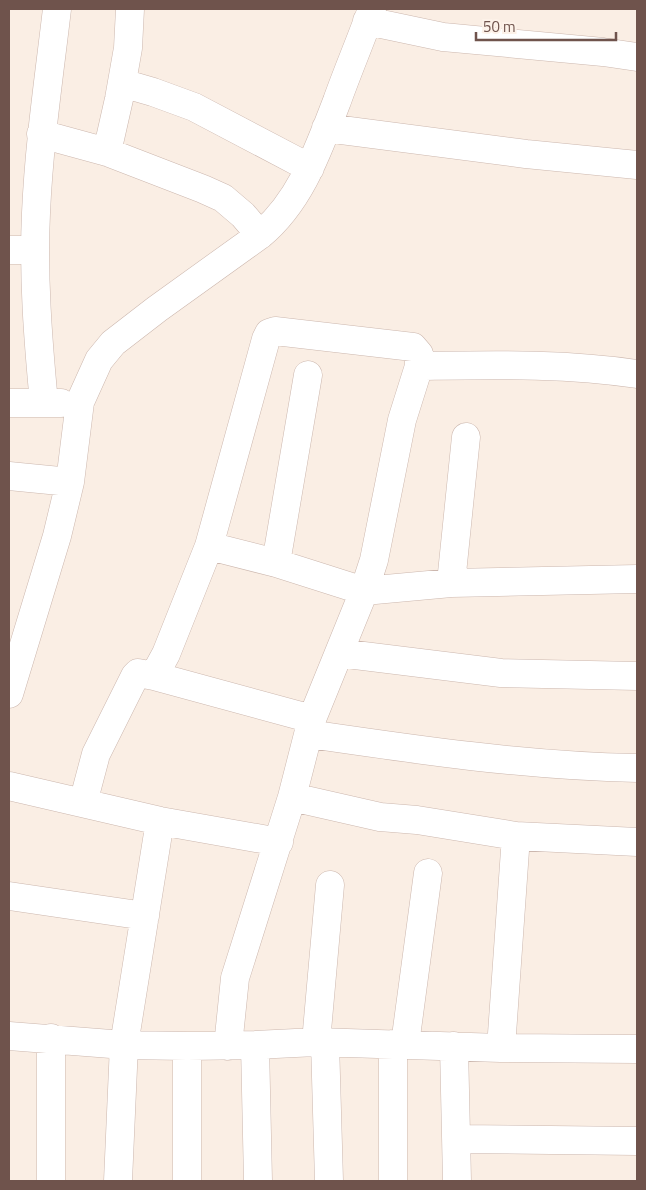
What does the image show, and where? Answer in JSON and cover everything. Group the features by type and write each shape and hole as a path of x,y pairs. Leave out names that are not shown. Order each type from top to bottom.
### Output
{"street":[{"path":"44,403 39,350 35,250 41,134 57,9"},
{"path":"107,152 128,48 130,9"},
{"path":"9,694 20,621 57,536 70,482 80,402 99,360 113,343 186,287 270,227 293,200 310,168 370,15 443,37 637,57"},
{"path":"122,83 194,107 310,168"},
{"path":"326,128 526,154 637,165"},
{"path":"41,134 107,152 203,188 223,198 244,215 260,235"},
{"path":"9,250 35,250"},
{"path":"154,676 176,631 209,546 269,333 275,331 413,347 419,354 419,366 402,420 374,560 364,591 310,726 279,842 236,978 228,1046"},
{"path":"419,366 518,365 610,370 637,374"},
{"path":"276,563 308,375"},
{"path":"9,403 80,402"},
{"path":"451,584 466,437"},
{"path":"9,476 70,482"},
{"path":"209,546 276,563 364,591 451,584 637,579"},
{"path":"339,653 501,674 637,676"},
{"path":"83,803 96,754 138,673 154,676 310,726 421,750 544,764 637,768"},
{"path":"9,786 160,820 279,842"},
{"path":"292,797 380,817 417,820 516,836 637,842"},
{"path":"118,1181 124,1045 160,820"},
{"path":"501,1048 516,836"},
{"path":"393,1181 399,1044 428,873"},
{"path":"329,1181 321,1042 330,884"},
{"path":"9,896 145,916"},
{"path":"9,1036 124,1045 228,1046 321,1042 501,1048 637,1049"},
{"path":"51,1038 51,1181"},
{"path":"255,1045 258,1181"},
{"path":"187,1046 187,1181"},
{"path":"454,1046 457,1181"},
{"path":"456,1139 637,1141"}]}
